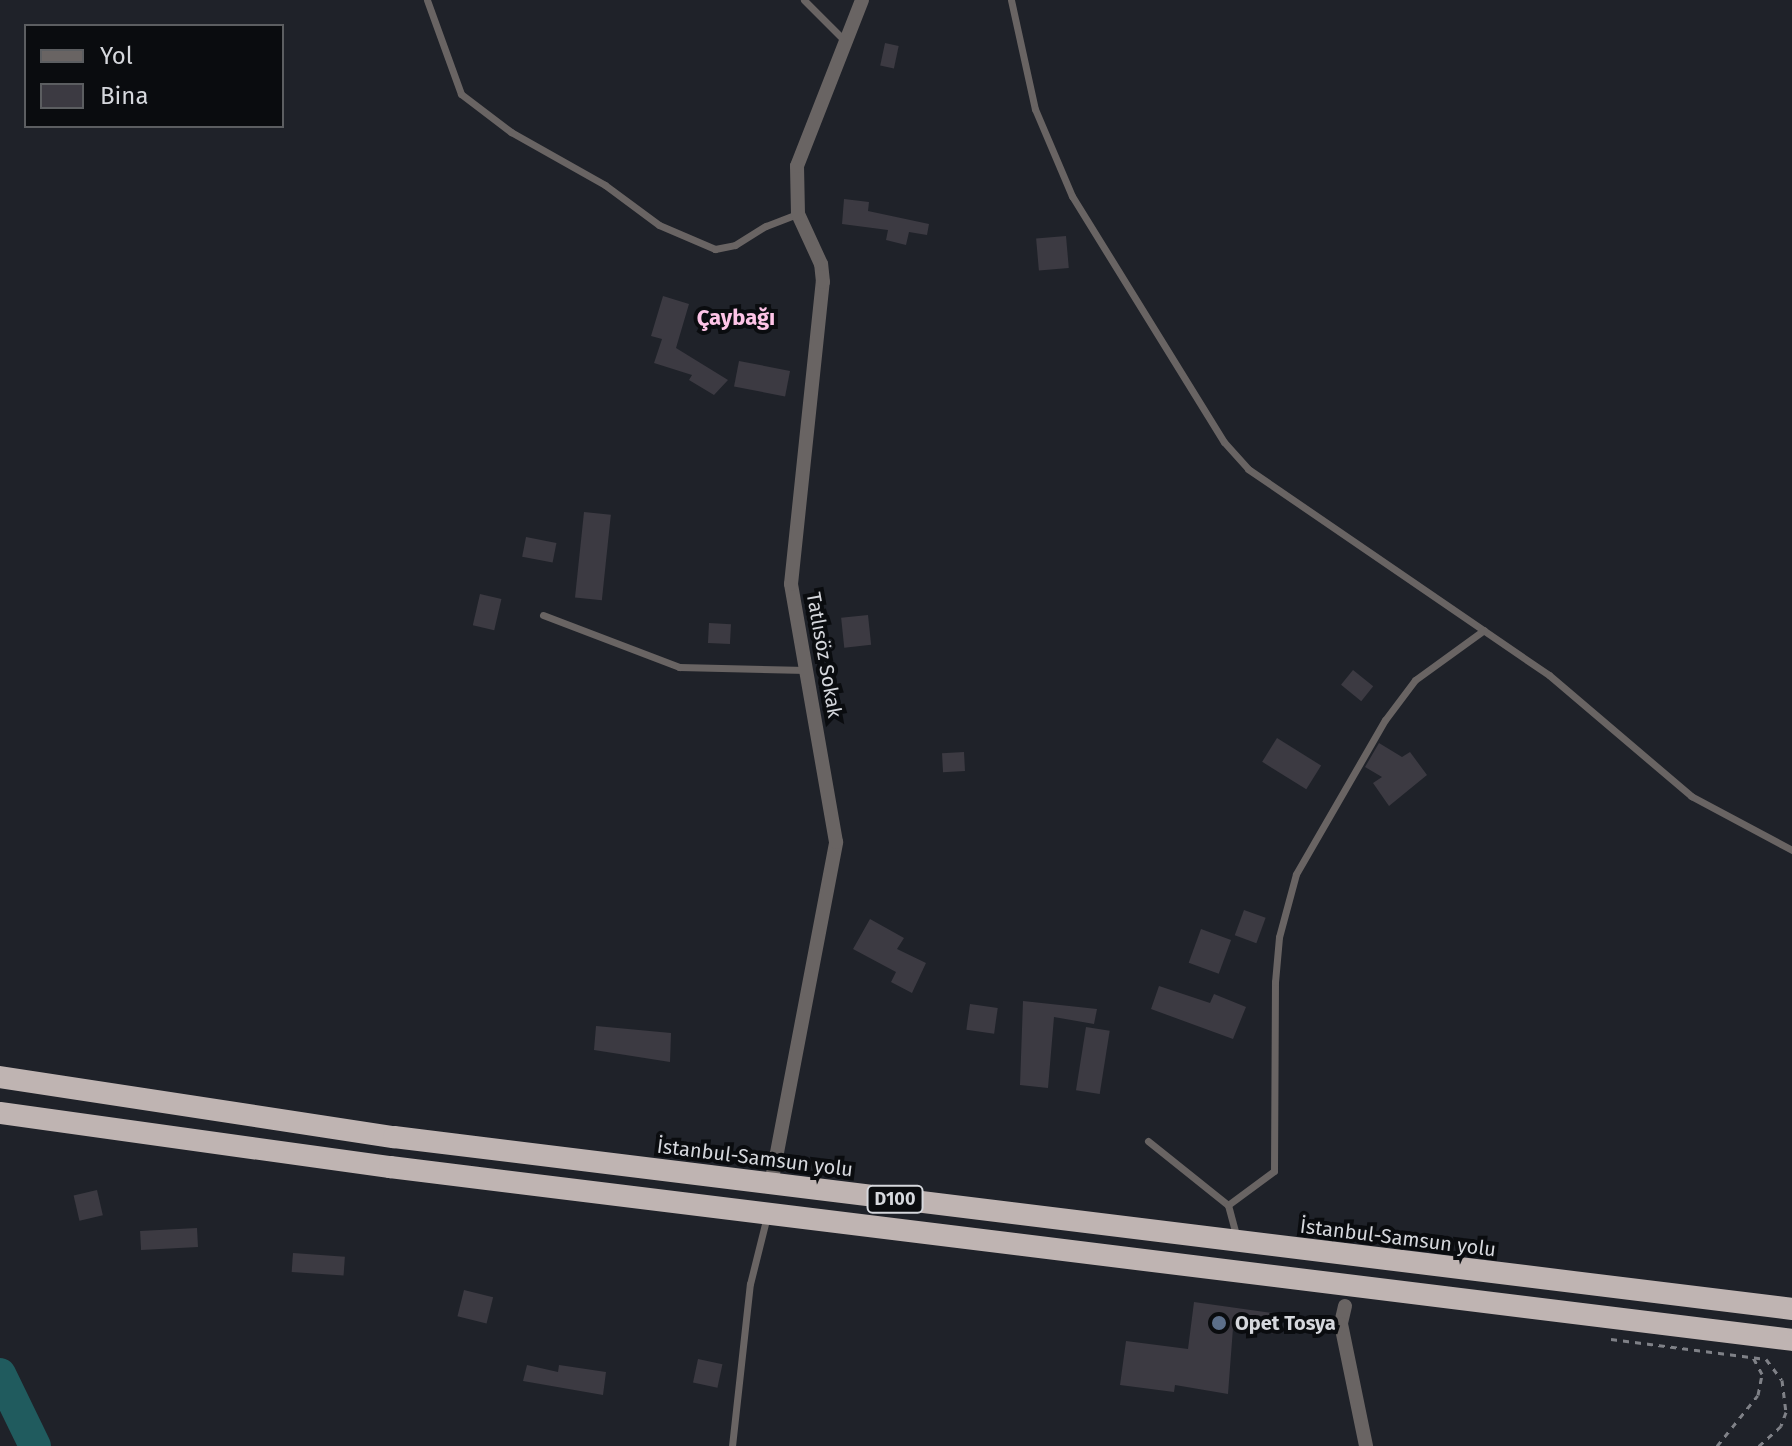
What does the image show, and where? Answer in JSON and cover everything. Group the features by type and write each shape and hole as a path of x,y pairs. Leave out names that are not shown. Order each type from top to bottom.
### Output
{"highway":[{"name":"İstanbul-Samsun yolu","path":"0,1077 394,1137 1792,1309"},
{"name":"D100","path":"0,1113 767,1214 1792,1340"}],"street":[{"name":"Tatlısöz Sokak","path":"771,1184 836,842 791,584 823,282 821,264 798,214 797,166 803,144 862,0"},
{"path":"1345,1306 1341,1324 1366,1446"}],"lane":[{"path":"427,0 461,94 511,132 605,185 659,225 715,249 735,245 798,214"},
{"path":"804,0 847,42"},
{"path":"1011,0 1035,109 1057,165 1224,442 1280,495 1549,675 1691,796 1792,850"},
{"path":"543,615 679,667 806,670"},
{"path":"1228,1205 1274,1171 1275,982 1279,937 1296,874 1385,720 1415,680 1484,630"},
{"path":"1148,1141 1228,1205 1238,1242"},
{"path":"732,1446 750,1284 767,1214"}],"path":[{"path":"1600,1338 1753,1357 1773,1365 1787,1396 1781,1426 1759,1446"},
{"path":"1717,1446 1758,1395 1762,1374 1753,1357"}],"building":[{"path":"885,43 899,46 894,68 880,65"},
{"path":"844,199 869,202 868,211 929,224 927,235 909,232 906,245 886,240 888,230 842,224"},
{"path":"1066,236 1069,268 1039,270 1036,239"},
{"path":"663,296 689,304 676,348 728,380 714,395 689,380 692,375 654,363 662,339 651,336"},
{"path":"739,361 790,371 785,396 734,387"},
{"path":"584,512 611,515 602,600 575,598"},
{"path":"526,537 556,543 553,563 522,557"},
{"path":"480,594 501,599 494,630 473,625"},
{"path":"868,615 871,645 844,648 841,618"},
{"path":"709,623 731,624 730,644 708,643"},
{"path":"1353,670 1373,686 1361,701 1341,685"},
{"path":"1277,738 1321,766 1306,789 1262,762"},
{"path":"1379,743 1402,757 1410,752 1427,775 1389,806 1373,783 1382,777 1365,767"},
{"path":"964,752 965,771 943,772 942,753"},
{"path":"1244,910 1266,918 1256,943 1235,935"},
{"path":"870,919 904,938 897,949 926,963 912,993 891,982 896,972 853,949"},
{"path":"1201,929 1231,940 1219,974 1189,963"},
{"path":"1159,986 1210,1003 1214,994 1246,1007 1233,1039 1151,1009"},
{"path":"1023,1001 1097,1009 1094,1024 1054,1017 1048,1088 1020,1085"},
{"path":"970,1004 998,1008 994,1034 966,1030"},
{"path":"596,1026 671,1033 670,1062 594,1050"},
{"path":"1086,1027 1110,1031 1100,1094 1076,1090"},
{"path":"97,1190 103,1215 79,1221 74,1195"},
{"path":"197,1228 198,1247 141,1250 140,1231"},
{"path":"293,1253 345,1257 344,1276 292,1272"},
{"path":"464,1290 493,1297 487,1323 457,1316"},
{"path":"1194,1302 1280,1314 1278,1334 1233,1328 1228,1394 1175,1385 1174,1392 1120,1385 1126,1341 1188,1349"},
{"path":"698,1359 722,1364 717,1388 693,1382"},
{"path":"527,1365 558,1372 559,1365 606,1372 603,1395 523,1381"}],"waterway":[{"path":"0,1374 35,1446"}],"place":[{"name":"Opet Tosya","path":"1219,1323"}],"district":[{"name":"Çaybağı","path":"736,318"}]}
